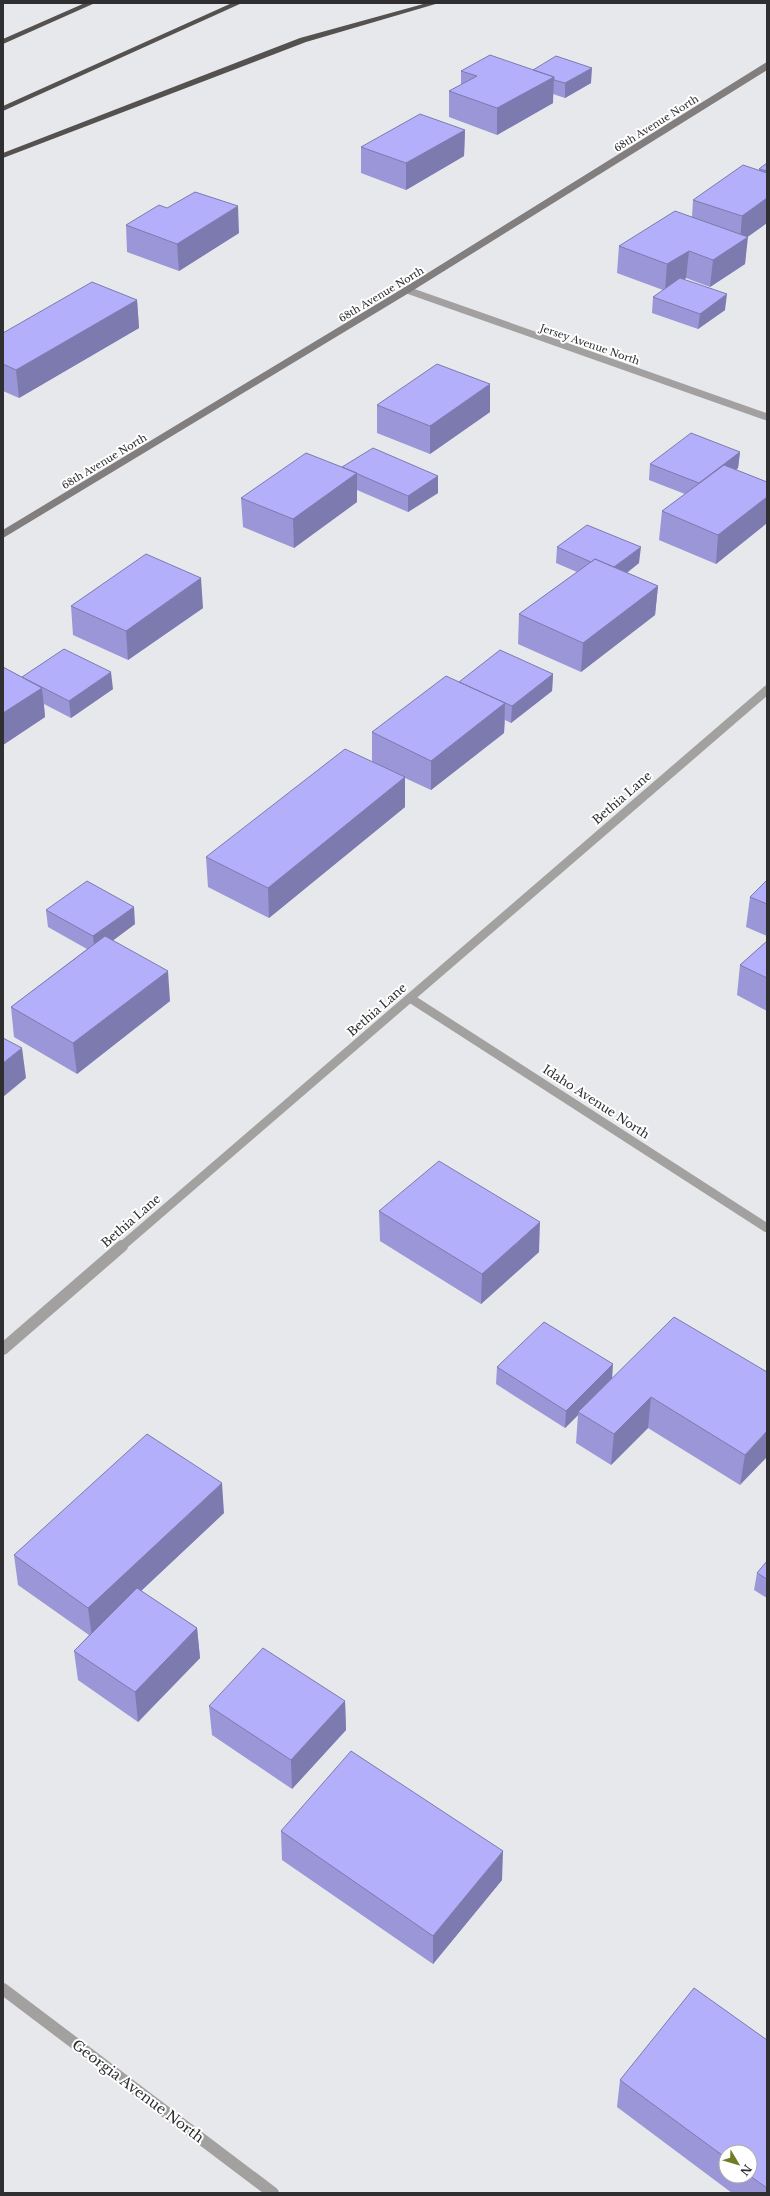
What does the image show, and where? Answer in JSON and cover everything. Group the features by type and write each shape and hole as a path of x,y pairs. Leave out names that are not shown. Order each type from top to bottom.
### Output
{"highway":[{"path":"3,42 91,3"},
{"path":"3,109 238,3"},
{"path":"3,156 242,62 303,40 435,3"}],"street":[{"name":"68th Avenue North","path":"3,534 407,290 767,66"},
{"name":"Jersey Avenue North","path":"407,290 767,417"},
{"name":"Bethia Lane","path":"3,1349 767,690"},
{"name":"Idaho Avenue North","path":"410,998 767,1228"},
{"name":"Georgia Avenue North","path":"3,1988 273,2193"}],"building":[{"path":"490,55 554,77 497,108 449,91 477,76 461,71"},
{"path":"556,56 592,68 565,83 554,80 554,77 533,70"},
{"path":"420,114 465,130 406,163 361,147"},
{"path":"767,163 767,171 759,169"},
{"path":"743,165 767,173 767,198 742,216 693,200"},
{"path":"195,192 238,206 177,244 126,225 159,205 167,208"},
{"path":"675,211 748,237 713,260 689,251 667,264 619,246"},
{"path":"680,278 727,294 700,314 653,297"},
{"path":"92,282 137,300 16,370 3,364 3,333"},
{"path":"437,364 490,384 430,426 377,405"},
{"path":"691,433 740,452 699,483 650,464"},
{"path":"373,448 438,476 408,496 342,467"},
{"path":"306,453 357,473 293,519 241,498"},
{"path":"724,465 767,482 767,497 718,535 662,511"},
{"path":"587,525 641,547 614,567 595,559 591,562 557,547"},
{"path":"146,554 201,578 126,631 71,606"},
{"path":"595,559 658,586 583,643 519,614"},
{"path":"64,649 111,672 69,701 22,677"},
{"path":"500,650 553,674 512,706 459,682"},
{"path":"3,667 42,688 3,713"},
{"path":"446,676 505,703 431,761 372,732"},
{"path":"345,749 405,777 268,888 206,857"},
{"path":"767,880 767,904 750,897"},
{"path":"87,881 134,907 93,936 46,910"},
{"path":"105,936 168,971 73,1043 11,1007"},
{"path":"767,941 767,978 740,965"},
{"path":"3,1038 22,1048 3,1063"},
{"path":"439,1161 540,1222 482,1274 379,1211"},
{"path":"674,1317 767,1372 767,1431 745,1455 651,1397 614,1434 578,1412"},
{"path":"544,1322 613,1364 566,1411 497,1367"},
{"path":"147,1434 222,1483 88,1608 14,1555"},
{"path":"767,1561 767,1579 757,1573"},
{"path":"137,1588 197,1628 135,1692 74,1651"},
{"path":"263,1648 345,1701 291,1760 209,1706"},
{"path":"351,1751 503,1851 433,1936 281,1831"},
{"path":"694,1988 767,2040 767,2188 758,2182 758,2144 718,2144 718,2152 620,2080"}]}
